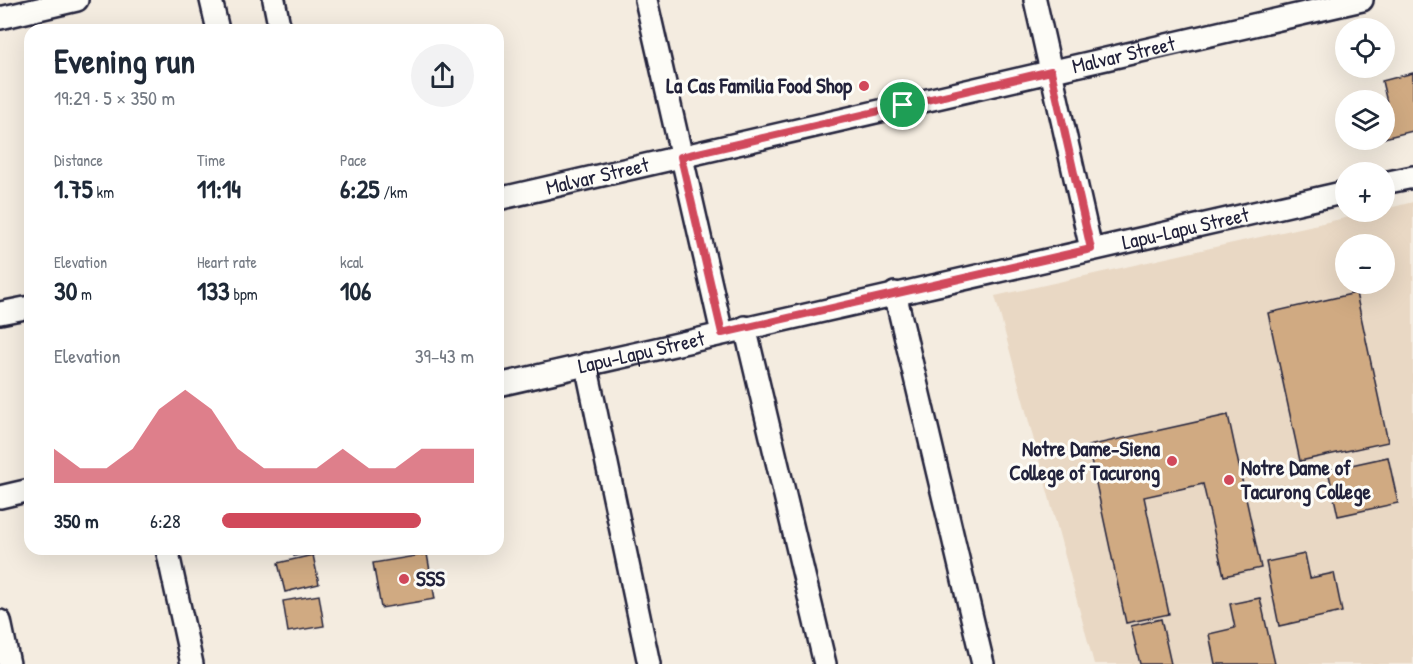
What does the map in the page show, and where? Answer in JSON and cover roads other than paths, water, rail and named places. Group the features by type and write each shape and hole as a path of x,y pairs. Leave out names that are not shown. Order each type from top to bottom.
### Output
{"street":[{"path":"0,18 77,0"},
{"path":"211,0 217,24"},
{"path":"274,0 279,24"},
{"path":"646,0 722,333"},
{"path":"1035,0 1091,249"},
{"name":"Malvar Street","path":"504,198 1362,0"},
{"path":"1395,181 1413,177"},
{"name":"Lapu-Lapu Street","path":"504,384 1335,194"},
{"path":"896,293 983,664"},
{"path":"0,313 24,308"},
{"path":"745,327 825,664"},
{"path":"586,364 649,664"},
{"path":"0,497 24,491"},
{"path":"168,555 192,664"},
{"path":"0,621 9,664"}],"place":[{"name":"La Cas Familia Food Shop","path":"864,86"},
{"name":"Notre Dame-Siena College of Tacurong","path":"1172,461"},
{"name":"Notre Dame of Tacurong College","path":"1229,480"},
{"name":"SSS","path":"404,579"}]}
